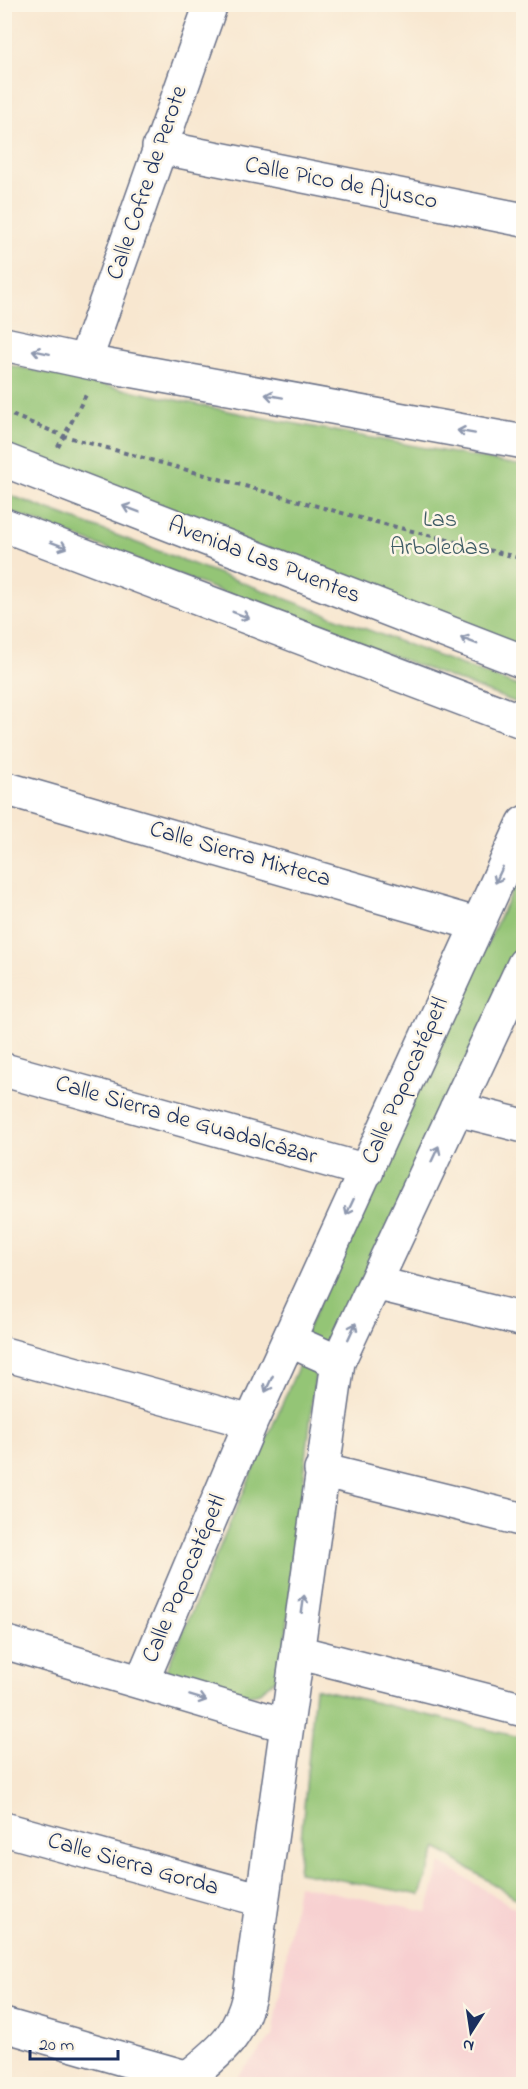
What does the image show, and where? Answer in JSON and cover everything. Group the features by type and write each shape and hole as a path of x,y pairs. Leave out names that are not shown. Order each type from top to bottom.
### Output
{"street":[{"name":"Calle Cofre de Perote","path":"91,363 159,147 211,4"},
{"name":"Calle Pico de Ajusco","path":"159,147 524,220"},
{"path":"4,344 91,363 524,442"},
{"name":"Avenida Las Puentes","path":"4,460 524,662"},
{"path":"4,525 524,722"},
{"name":"Calle Sierra Mixteca","path":"4,788 476,924"},
{"name":"Calle Popocatépetl","path":"285,1725 142,1681 251,1422 524,822"},
{"path":"4,2025 190,2082 225,2047 240,2027 249,1996 285,1725 338,1362 524,964"},
{"name":"Calle Sierra de Guadalcázar","path":"4,1070 367,1171"},
{"path":"456,1109 524,1126"},
{"path":"375,1283 524,1320"},
{"path":"289,1340 338,1362"},
{"path":"4,1353 251,1422"},
{"path":"321,1470 524,1520"},
{"path":"4,1642 142,1681"},
{"path":"297,1652 524,1710"},
{"name":"Calle Sierra Gorda","path":"4,1829 262,1900"}],"path":[{"path":"54,456 93,382 91,363"},
{"path":"4,412 64,436 364,519 524,559"}],"shaded area":[{"path":"441,1863 523,1913 523,2084 246,2084 236,2078 273,2036 298,1885 427,1912"}],"green space":[{"name":"Las Arboledas","path":"4,364 243,414 523,466 523,650 5,450"},
{"path":"4,493 523,688 523,698 520,704 5,510"},
{"path":"523,867 523,947 332,1352 301,1342"},
{"path":"299,1365 316,1369 282,1674 257,1694 210,1699 165,1673"},
{"path":"315,1688 523,1738 523,1903 437,1848 420,1895 298,1872"}]}
